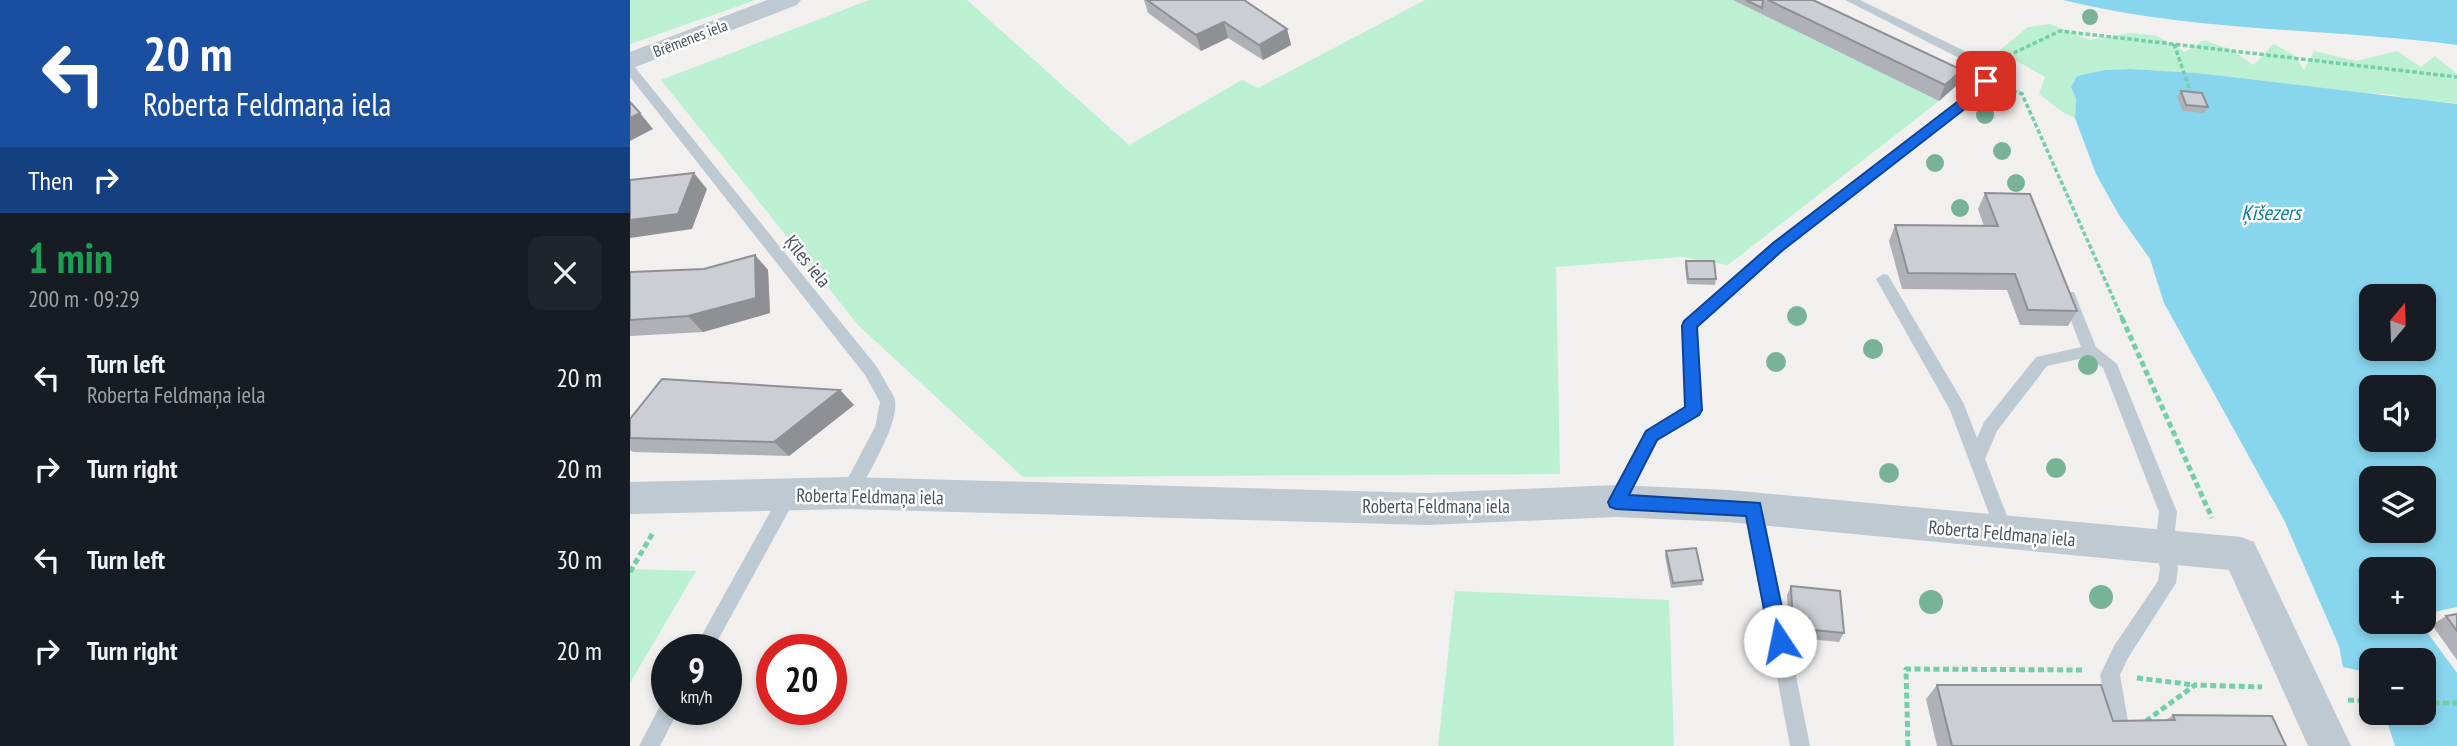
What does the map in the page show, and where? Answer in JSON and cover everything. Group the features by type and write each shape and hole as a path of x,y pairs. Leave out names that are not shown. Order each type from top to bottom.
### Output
{"street":[{"name":"Brēmenes iela","path":"630,61 789,0"},
{"name":"Roberta Feldmaņa iela","path":"630,498 849,493 1427,509 1616,502 1754,509 2234,554"},
{"path":"2234,554 2303,687 2330,746"}],"lane":[{"path":"1616,502 1651,436 1694,410 1689,326 1778,246 1984,88 1983,74 1977,62 1851,0"},
{"name":"Ķīles iela","path":"630,69 871,371 888,402 883,427 849,493"},
{"path":"2062,277 2090,351 2109,364 2168,512 2164,548 2169,568 2167,583 2121,652 2110,675 2119,729"},
{"path":"1883,279 1958,409 1978,456 2005,534"},
{"path":"1978,456 1990,427 2042,361 2090,351"},
{"path":"710,634 789,494"},
{"path":"1754,509 1800,746"},
{"path":"649,746 660,725"}],"path":[{"path":"1983,74 2060,31 2457,78"},
{"path":"2174,44 2193,98"},
{"path":"1983,74 2022,94 2234,554"},
{"path":"630,572 673,497"},
{"path":"1908,746 1906,669 2097,670 2110,675 2195,685 2303,687"},
{"path":"2119,729 2143,723 2195,685"},
{"path":"2436,703 2457,703"}],"green space":[{"path":"630,0 756,0 630,44"},
{"path":"869,0 967,0 1129,145 1242,80 1258,88 1425,0 1733,0 1939,101 1728,265 1682,257 1556,267 1560,474 1023,477 859,326 661,80"},
{"path":"2050,24 2090,40 2132,33 2157,36 2185,52 2204,40 2232,50 2253,65 2274,44 2294,55 2304,70 2314,51 2356,61 2397,51 2421,67 2435,56 2457,74 2457,103 2385,94 2348,93 2197,73 2104,70 2077,76 2071,87 2076,99 2075,118 2039,94 2045,77 1999,51 2028,27"},
{"path":"630,569 696,571 659,634 651,634 651,647 630,683"},
{"path":"1455,591 1669,600 1674,746 1438,746"}],"water":[{"path":"2063,0 2457,0 2457,45 2210,24"},
{"name":"Ķīšezers","path":"2130,69 2197,73 2457,104 2457,746 2395,746 2388,725 2436,725 2436,648 2359,648 2359,670 2343,667 2339,646 2284,520 2164,303 2150,259 2119,215 2096,174 2075,118 2076,99 2071,87 2077,76 2104,70"}],"pier":[{"path":"2457,607 2457,673 2428,634 2436,634 2436,611"}],"building":[{"path":"1147,0 1244,0 1287,29 1259,45 1224,22 1196,35"},
{"path":"1746,0 1763,0 1762,8"},
{"path":"1768,0 1813,0 1962,70 1945,85"},
{"path":"2181,91 2202,93 2208,107 2186,105"},
{"path":"630,102 640,113 630,118"},
{"path":"694,173 678,214 630,220 630,180"},
{"path":"1985,193 2030,194 2077,311 2028,310 2015,274 1908,273 1895,225 1998,226"},
{"path":"755,255 756,298 688,316 630,320 630,272 704,269"},
{"path":"1686,261 1714,261 1716,279 1688,279"},
{"path":"662,379 840,390 774,442 630,438 630,419"},
{"path":"1696,548 1703,580 1673,583 1666,551"},
{"path":"1791,586 1840,591 1844,633 1793,628"},
{"path":"2457,614 2457,631 2446,616"},
{"path":"1937,685 2101,685 2113,721 2175,720 2173,715 2272,716 2286,746 1952,746"}],"route":[{"path":"1780,641 1754,509 1616,502 1651,436 1694,410 1689,326 1778,246 1984,88 1986,81"}]}
